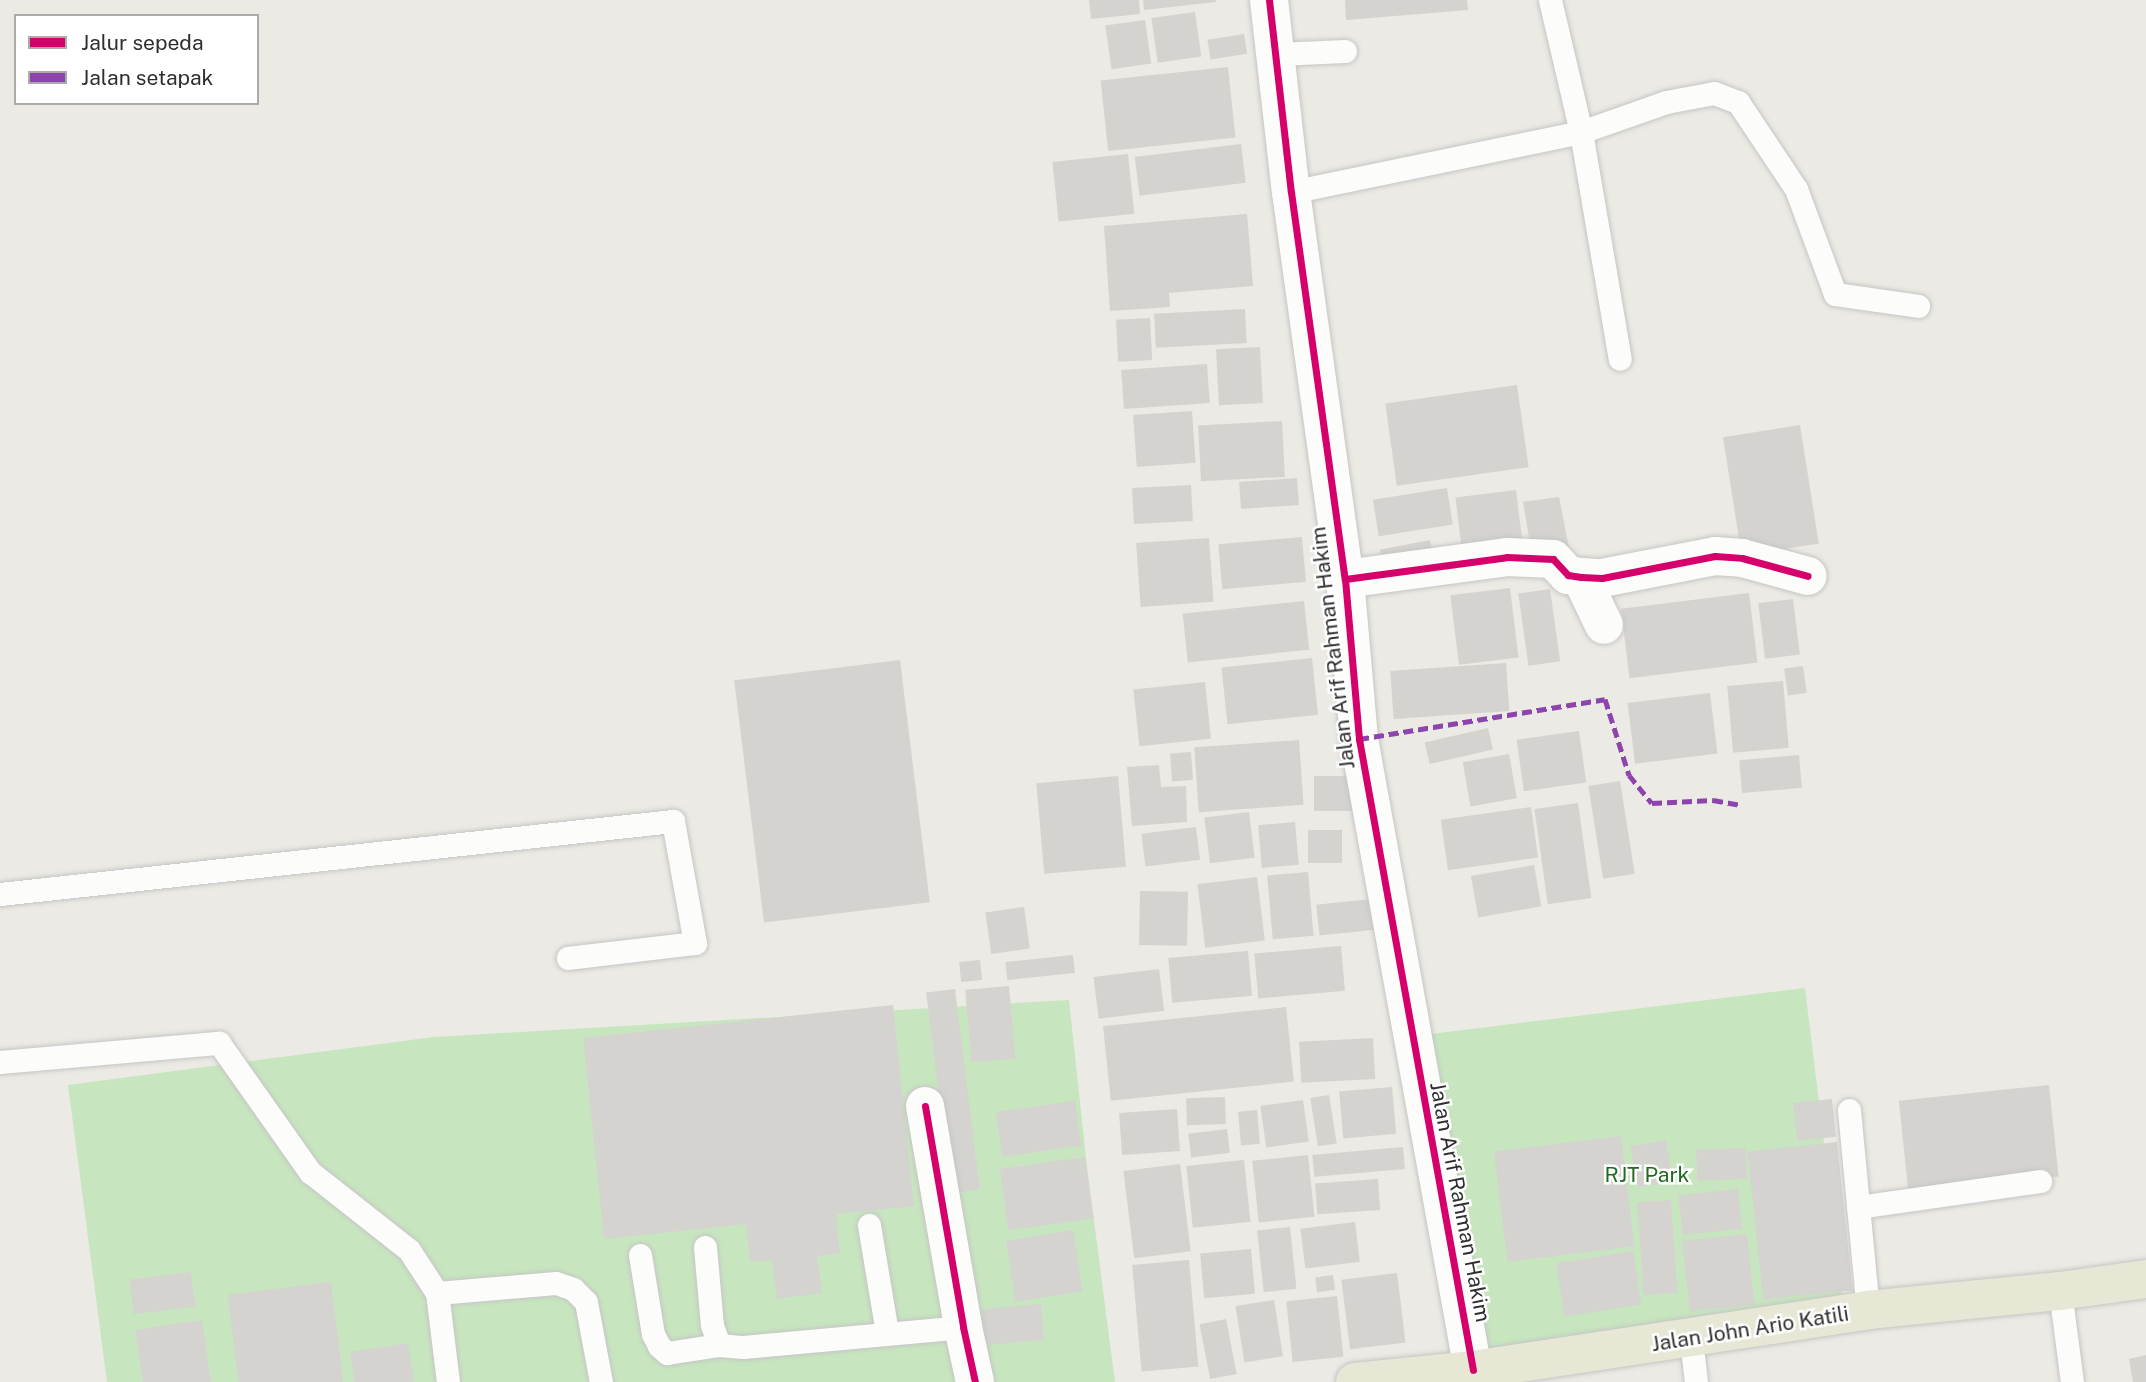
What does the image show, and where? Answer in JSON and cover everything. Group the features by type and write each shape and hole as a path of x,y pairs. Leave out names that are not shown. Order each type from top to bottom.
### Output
{"main road":[{"name":"Jalan John Ario Katili","path":"1355,1382 1473,1370 1868,1310 2060,1291 2146,1279"}],"street":[{"name":"Jalan Arif Rahman Hakim","path":"1269,0 1291,192 1345,579 1359,739 1473,1370"},
{"path":"1345,579 1507,557 1553,559 1567,575 1581,577 1602,578 1715,556 1742,558 1808,576"},
{"path":"1581,577 1604,625"},
{"path":"925,1106 962,1327 975,1382"}],"lane":[{"path":"1550,0 1581,132 1620,359"},
{"path":"1277,54 1345,51"},
{"path":"1291,192 1581,132 1666,102 1714,93 1738,102 1796,189 1835,294 1918,306"},
{"path":"0,894 673,821 695,943 568,958"},
{"path":"0,1062 219,1043 310,1172 409,1250 437,1293 448,1382"},
{"path":"1849,1110 1868,1310"},
{"path":"1858,1207 2040,1181"},
{"path":"869,1225 887,1334"},
{"path":"705,1247 712,1325 719,1345"},
{"path":"640,1255 653,1334 659,1346 667,1353 719,1345 743,1347 962,1327"},
{"path":"437,1293 556,1283 573,1289 586,1302 601,1382"},
{"path":"2060,1291 2072,1382"},
{"path":"1691,1339 1696,1382"}],"green space":[{"name":"RJT Park","path":"1805,988 1845,1314 1457,1361 1417,1036"},
{"path":"1069,1000 1115,1382 107,1382 68,1085 434,1037"}],"building":[{"path":"1089,0 1139,0 1140,14 1091,19"},
{"path":"1143,0 1216,0 1216,2 1144,10"},
{"path":"1345,0 1467,0 1468,10 1346,20"},
{"path":"1195,12 1201,57 1158,63 1151,18"},
{"path":"1145,20 1151,64 1112,69 1105,26"},
{"path":"1244,34 1247,54 1211,60 1207,40"},
{"path":"1228,67 1235,138 1108,151 1101,80"},
{"path":"1241,144 1246,183 1140,196 1135,157"},
{"path":"1128,154 1134,214 1059,222 1052,162"},
{"path":"1247,214 1253,286 1169,293 1170,307 1110,311 1104,226"},
{"path":"1245,309 1247,343 1156,348 1154,314"},
{"path":"1150,318 1152,360 1118,362 1116,320"},
{"path":"1260,347 1263,403 1219,405 1216,349"},
{"path":"1207,364 1210,403 1124,409 1121,370"},
{"path":"1517,385 1529,467 1397,486 1385,404"},
{"path":"1192,411 1196,463 1137,467 1133,415"},
{"path":"1282,421 1285,477 1201,481 1198,425"},
{"path":"1800,425 1819,544 1742,556 1723,437"},
{"path":"1297,478 1299,505 1241,509 1239,482"},
{"path":"1191,485 1193,521 1134,524 1132,488"},
{"path":"1447,488 1453,525 1379,536 1373,500"},
{"path":"1516,490 1524,552 1463,559 1455,497"},
{"path":"1559,497 1569,548 1531,549 1523,502"},
{"path":"1302,537 1306,582 1222,589 1218,544"},
{"path":"1209,538 1213,602 1141,607 1136,543"},
{"path":"1430,540 1434,561 1384,570 1380,550"},
{"path":"1510,588 1519,657 1459,665 1450,595"},
{"path":"1550,589 1560,661 1528,666 1518,593"},
{"path":"1749,593 1758,662 1629,678 1621,609"},
{"path":"1793,599 1800,655 1765,659 1758,603"},
{"path":"1304,601 1309,650 1188,662 1183,614"},
{"path":"1312,658 1318,715 1227,724 1221,668"},
{"path":"900,660 930,902 764,923 734,680"},
{"path":"1506,663 1509,711 1394,719 1390,671"},
{"path":"1803,666 1807,693 1788,695 1784,669"},
{"path":"1783,681 1789,748 1733,753 1727,686"},
{"path":"1205,682 1211,739 1139,746 1133,690"},
{"path":"1710,693 1717,754 1635,764 1628,703"},
{"path":"1488,728 1493,749 1430,764 1425,743"},
{"path":"1579,731 1586,782 1524,791 1517,740"},
{"path":"1299,740 1304,805 1199,812 1194,747"},
{"path":"1191,752 1193,780 1172,781 1170,753"},
{"path":"1509,754 1517,798 1471,806 1463,762"},
{"path":"1799,755 1802,788 1742,793 1739,760"},
{"path":"1159,765 1161,787 1186,786 1187,822 1132,826 1127,767"},
{"path":"1118,776 1126,867 1044,874 1036,783"},
{"path":"1314,776 1352,776 1352,811 1314,811"},
{"path":"1620,781 1635,874 1603,879 1588,786"},
{"path":"1578,803 1591,898 1548,904 1534,809"},
{"path":"1531,807 1538,858 1448,870 1441,820"},
{"path":"1249,812 1255,858 1210,863 1204,817"},
{"path":"1295,822 1299,865 1262,868 1258,825"},
{"path":"1196,827 1200,860 1145,866 1141,834"},
{"path":"1308,830 1342,830 1342,863 1308,863"},
{"path":"1534,865 1541,906 1478,917 1471,876"},
{"path":"1308,872 1314,936 1273,939 1267,876"},
{"path":"1257,877 1265,941 1205,948 1197,884"},
{"path":"1140,891 1188,892 1187,946 1139,945"},
{"path":"1371,899 1374,930 1320,936 1316,905"},
{"path":"1024,907 1030,949 991,954 985,912"},
{"path":"1341,946 1345,991 1258,998 1254,954"},
{"path":"1248,951 1252,996 1172,1003 1168,958"},
{"path":"1073,955 1075,973 1007,980 1005,962"},
{"path":"980,960 982,980 961,982 959,962"},
{"path":"1159,969 1164,1011 1099,1019 1093,977"},
{"path":"1009,986 1015,1059 972,1063 965,990"},
{"path":"955,989 980,1189 951,1193 926,993"},
{"path":"893,1005 914,1206 836,1214 840,1253 817,1256 822,1293 777,1299 772,1260 750,1262 746,1224 604,1239 583,1038"},
{"path":"1286,1007 1294,1082 1111,1101 1103,1026"},
{"path":"1373,1038 1375,1079 1301,1083 1299,1042"},
{"path":"2049,1085 2059,1176 1908,1192 1899,1101"},
{"path":"1392,1087 1396,1134 1343,1138 1339,1092"},
{"path":"1329,1095 1337,1143 1318,1146 1310,1098"},
{"path":"1225,1097 1226,1124 1187,1125 1186,1098"},
{"path":"1832,1099 1836,1137 1797,1141 1793,1103"},
{"path":"1303,1100 1309,1142 1266,1148 1260,1106"},
{"path":"1075,1101 1081,1146 1002,1157 996,1112"},
{"path":"1177,1109 1180,1151 1122,1155 1119,1113"},
{"path":"1257,1110 1260,1144 1241,1146 1238,1112"},
{"path":"1227,1129 1230,1153 1191,1158 1188,1134"},
{"path":"1621,1136 1635,1246 1507,1262 1494,1152"},
{"path":"1666,1140 1673,1181 1638,1188 1631,1146"},
{"path":"1837,1142 1853,1290 1763,1300 1747,1151"},
{"path":"1403,1147 1405,1169 1314,1177 1312,1155"},
{"path":"1746,1148 1747,1179 1697,1181 1696,1150"},
{"path":"1308,1155 1314,1217 1259,1223 1252,1161"},
{"path":"1085,1157 1094,1218 1008,1230 1000,1169"},
{"path":"1244,1160 1250,1222 1193,1228 1186,1166"},
{"path":"1180,1164 1191,1251 1134,1258 1123,1171"},
{"path":"1378,1179 1380,1210 1317,1214 1315,1183"},
{"path":"1738,1189 1742,1229 1683,1235 1678,1195"},
{"path":"1671,1200 1677,1293 1644,1295 1637,1202"},
{"path":"1355,1222 1360,1262 1305,1268 1300,1229"},
{"path":"1290,1227 1296,1289 1264,1292 1257,1230"},
{"path":"1073,1230 1083,1291 1016,1302 1006,1241"},
{"path":"1747,1234 1754,1305 1690,1311 1682,1241"},
{"path":"1251,1249 1255,1294 1204,1298 1200,1253"},
{"path":"1633,1251 1641,1304 1564,1317 1556,1263"},
{"path":"1189,1260 1198,1367 1142,1372 1132,1265"},
{"path":"191,1272 195,1307 134,1314 129,1280"},
{"path":"1397,1273 1406,1342 1350,1349 1341,1280"},
{"path":"1333,1275 1335,1290 1317,1292 1315,1278"},
{"path":"331,1282 343,1382 238,1382 228,1295"},
{"path":"1337,1296 1343,1357 1293,1362 1286,1301"},
{"path":"1274,1300 1283,1356 1244,1362 1235,1306"},
{"path":"1041,1304 1044,1340 985,1345 982,1309"},
{"path":"1226,1319 1237,1374 1210,1379 1199,1324"},
{"path":"202,1320 211,1382 143,1382 135,1330"},
{"path":"408,1343 414,1382 354,1382 350,1352"},
{"path":"2146,1355 2146,1382 2133,1382 2129,1359"}],"marked path":[{"path":"1359,739 1605,699 1629,775 1652,803 1713,800 1740,805"}],"cycle path":[{"path":"1269,0 1291,192 1345,579 1359,739 1473,1370"},
{"path":"1345,579 1507,557 1553,559 1568,575 1581,577 1602,578 1715,556 1742,558 1808,576"},
{"path":"925,1106 975,1382"}]}
